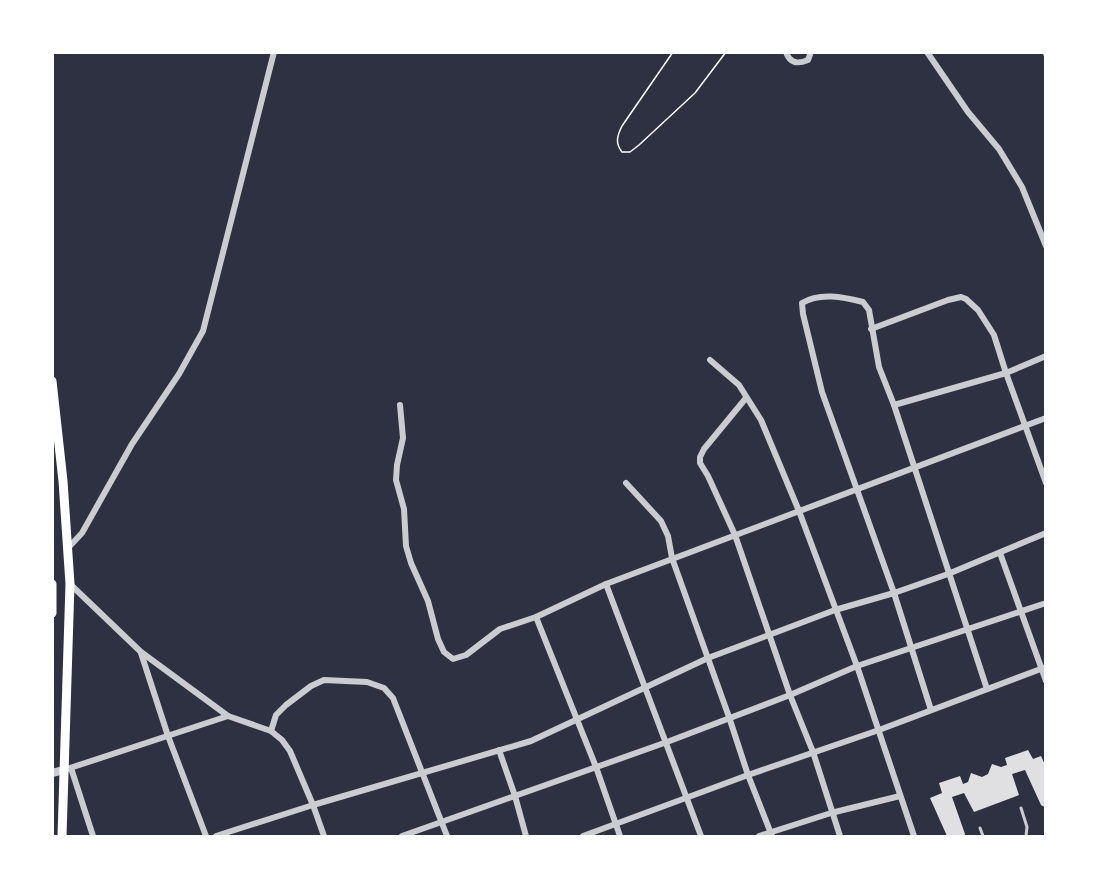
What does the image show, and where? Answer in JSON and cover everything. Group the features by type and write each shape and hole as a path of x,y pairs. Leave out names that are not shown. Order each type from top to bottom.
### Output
{"main road":[{"path":"52,381 70,584 67,769 62,837"},
{"path":"52,584 52,613"}],"street":[{"path":"68,548 82,533 132,444 179,374 203,331 274,52"},
{"path":"786,52 788,59 794,63 800,63 808,60 811,52"},
{"path":"927,52 968,112 999,149 1022,187 1046,246"},
{"path":"931,710 859,490 822,392 802,303 806,300 838,295 863,302 869,310 879,367 894,405 987,689"},
{"path":"871,329 961,297 966,299 978,310 994,335 1046,483"},
{"path":"894,405 1006,373 1046,356"},
{"path":"710,360 739,385 761,420 799,511 857,666 914,837"},
{"path":"746,398 704,449 700,463 735,535 790,695 813,752 840,837"},
{"path":"400,405 403,438 396,480 404,509 406,546 428,601 444,652 453,659 466,655 500,629 536,617 606,584 1046,418"},
{"path":"626,483 661,521 668,536 672,558 748,775 772,835"},
{"path":"216,837 313,805 531,741 708,658 835,610 948,574 1046,533"},
{"path":"1000,553 1046,681"},
{"path":"70,584 141,652 228,716 271,731 282,740 290,752 313,805 324,837"},
{"path":"606,584 701,837"},
{"path":"402,837 667,742 790,695 857,666 1046,603"},
{"path":"536,617 596,767 620,837"},
{"path":"141,652 168,736 206,837"},
{"path":"583,837 1043,668"},
{"path":"271,731 276,715 311,686 324,680 368,682 384,688 393,698 447,837"},
{"path":"52,773 228,716"},
{"path":"499,750 526,837"},
{"path":"67,769 93,837"},
{"path":"759,837 772,835 831,813 900,796"}],"lane":[{"path":"1021,808 1027,827 1026,837"},
{"path":"980,828 983,837"}],"path":[{"path":"673,52 622,126 617,136 617,146 622,152 630,152 639,145 687,100 726,52"}],"building":[{"path":"1028,750 1033,759 1041,756 1046,767 1046,808 1041,805 1025,770 1012,774 1019,795 974,812 964,793 952,797 965,834 964,836 947,836 930,798 942,793 939,783 960,776 963,784 968,782 971,773 982,777 988,774 992,764 1001,767 1007,765 1005,758"}]}
